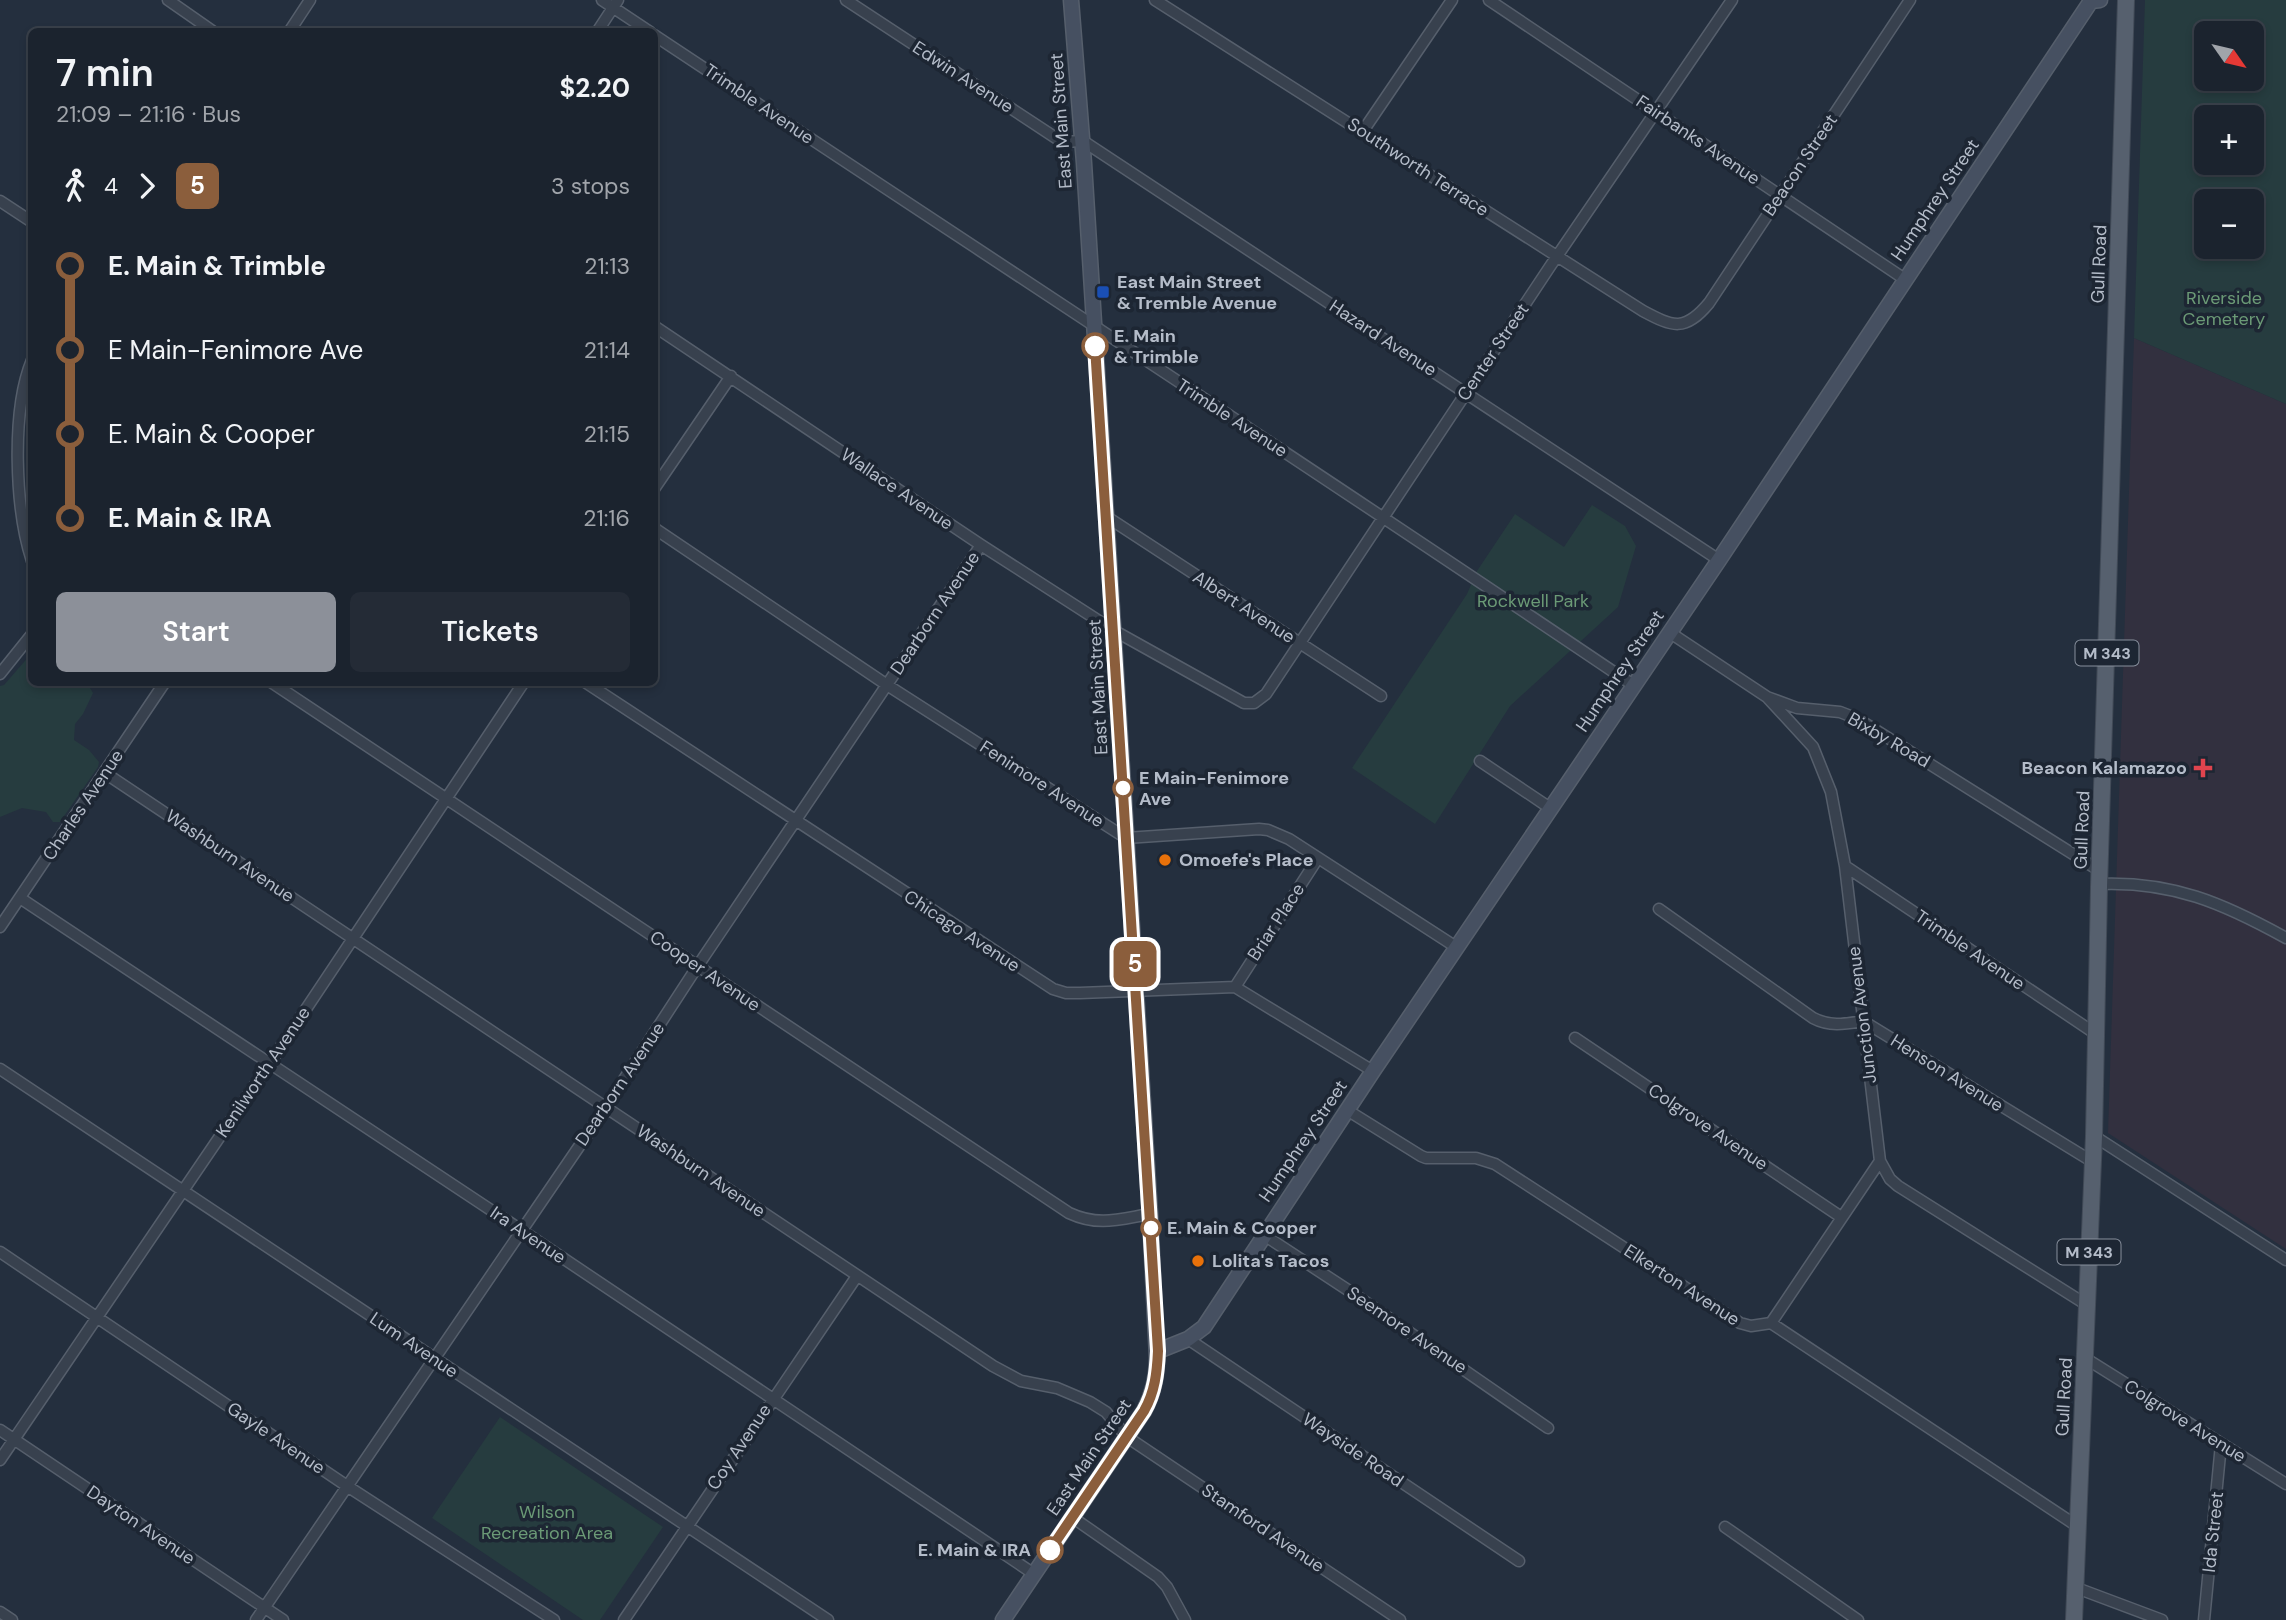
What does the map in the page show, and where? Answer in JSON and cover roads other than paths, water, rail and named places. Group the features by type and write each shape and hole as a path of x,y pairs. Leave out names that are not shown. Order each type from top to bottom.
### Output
{"main road":[{"name":"Gull Road","path":"2074,1620 2094,1136 2126,0"}],"street":[{"path":"168,0 208,28"},
{"path":"292,28 310,0"},
{"path":"602,0 616,4 645,28"},
{"name":"Edwin Avenue","path":"846,0 1062,142 1083,141"},
{"name":"East Main Street","path":"1003,1620 1149,1402 1157,1374 1158,1351 1083,141 1071,0"},
{"name":"Southworth Terrace","path":"1155,0 1658,319 1685,324"},
{"path":"1363,131 1452,0"},
{"name":"Fairbanks Avenue","path":"1489,0 1906,280"},
{"name":"Center Street","path":"1254,703 1266,694 1732,0"},
{"name":"Beacon Street","path":"1685,324 1692,321 1709,303 1910,0"},
{"name":"Humphrey Street","path":"1158,1351 1188,1339 1203,1328 2093,0"},
{"path":"600,28 616,4"},
{"name":"Trimble Avenue","path":"658,38 1384,517 1633,685"},
{"name":"Hazard Avenue","path":"1083,141 1719,560"},
{"path":"0,201 28,219"},
{"name":"Wallace Avenue","path":"658,329 1113,630 1244,703 1254,703"},
{"path":"28,373 19,423 22,511 28,541"},
{"path":"658,483 731,376"},
{"name":"Albert Avenue","path":"1107,517 1381,696"},
{"name":"Fenimore Avenue","path":"658,531 887,685 1126,838"},
{"name":"Dearborn Avenue","path":"256,1620 606,1107 981,545"},
{"name":"Bixby Road","path":"1669,632 1768,697 1797,708 1840,712 1858,719 2100,878"},
{"path":"0,674 28,639"},
{"name":"Charles Avenue","path":"0,927 162,686"},
{"name":"Cooper Avenue","path":"277,686 1069,1213 1084,1220 1104,1222 1150,1214"},
{"name":"Kenilworth Avenue","path":"0,1460 521,686"},
{"name":"Chicago Avenue","path":"591,686 1053,989 1066,993 1235,987"},
{"name":"Junction Avenue","path":"1768,697 1813,747 1831,792 1845,866 1880,1161"},
{"path":"1480,761 1550,808"},
{"name":"Washburn Avenue","path":"105,773 993,1366 1021,1381 1057,1388 1090,1402 1106,1412 1127,1437"},
{"path":"1126,838 1268,830 1289,839 1456,947"},
{"name":"Briar Place","path":"1235,987 1318,858"},
{"name":"Trimble Avenue","path":"1845,866 2096,1034"},
{"path":"2100,878 2171,889 2225,906 2286,938"},
{"name":"Ira Avenue","path":"20,898 1034,1574"},
{"path":"1659,909 1822,1023 1836,1025 1863,1021"},
{"path":"1235,987 1373,1071"},
{"name":"Henson Avenue","path":"1863,1021 2093,1162"},
{"name":"Colgrove Avenue","path":"1576,1038 1842,1217"},
{"name":"Lum Avenue","path":"0,1069 828,1620"},
{"name":"Elkerton Avenue","path":"1347,1110 1420,1156 1476,1158 1495,1164 1740,1323 1751,1326 1771,1322"},
{"path":"2094,1136 2286,1260"},
{"path":"2077,1526 1771,1322 1880,1161 1890,1179 1898,1186 2087,1306"},
{"name":"Seemore Avenue","path":"1264,1235 1368,1303 1548,1428"},
{"name":"Gayle Avenue","path":"0,1252 347,1486 554,1620"},
{"name":"Coy Avenue","path":"624,1620 857,1276"},
{"name":"Wayside Road","path":"1188,1339 1519,1561"},
{"name":"Colgrove Avenue","path":"2085,1358 2286,1485"},
{"name":"Dayton Avenue","path":"0,1430 283,1620"},
{"name":"Stamford Avenue","path":"1127,1437 1400,1620"},
{"name":"Ida Street","path":"2204,1620 2221,1444"},
{"path":"1072,1517 1158,1577 1167,1587 1185,1620"},
{"path":"1725,1527 1858,1620"},
{"path":"2074,1587 2161,1620"},
{"path":"0,1612 12,1620"}],"place":[{"name":"East Main Street & Tremble Avenue","path":"1103,292"},
{"name":"E. Main & Trimble","path":"1095,346"},
{"name":"Beacon Kalamazoo","path":"2203,768"},
{"name":"E Main-Fenimore Ave","path":"1123,788"},
{"name":"Omoefe's Place","path":"1165,860"},
{"name":"E. Main & Cooper","path":"1151,1228"},
{"name":"Lolita's Tacos","path":"1198,1261"},
{"name":"E. Main & IRA","path":"1050,1550"}],"park label":[{"name":"Riverside Cemetery","path":"2224,308"},
{"name":"Rockwell Park","path":"1533,601"},
{"name":"Wilson Recreation Area","path":"547,1522"}]}
